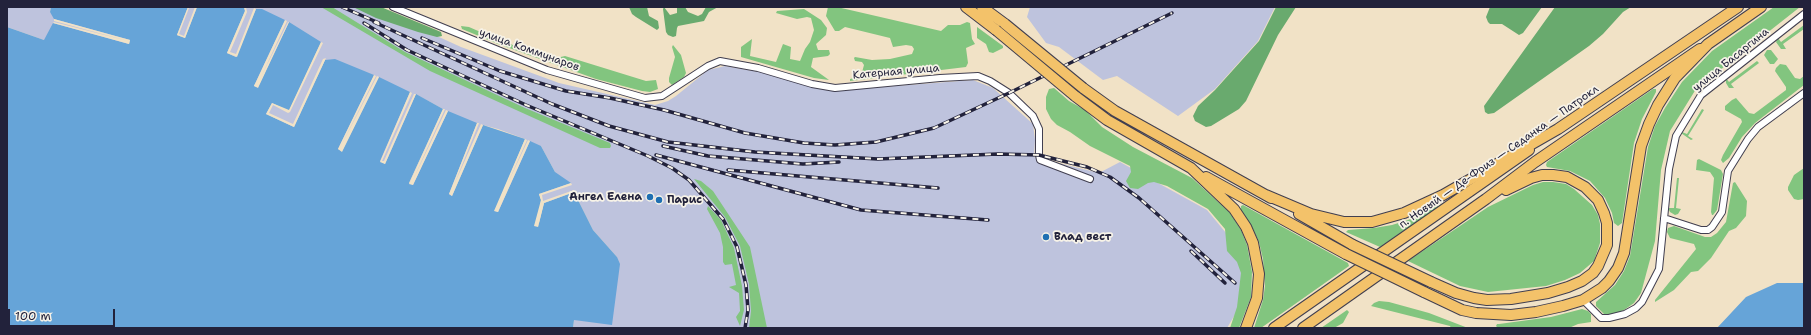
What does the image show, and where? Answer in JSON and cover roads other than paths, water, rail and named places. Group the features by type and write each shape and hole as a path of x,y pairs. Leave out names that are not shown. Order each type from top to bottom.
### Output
{"main road":[{"path":"966,7 1075,96 1107,120 1195,171 1346,254 1462,310 1493,315 1536,312 1563,306 1583,300 1592,295 1609,281 1618,268 1624,253 1641,146 1649,124 1658,104 1674,78 1708,44"},
{"path":"982,7 1083,88 1115,111 1353,245 1456,293 1487,300 1511,299 1548,294 1582,281 1598,266 1607,244 1607,223 1598,200 1585,186 1567,177 1542,175 1531,178 1486,200"},
{"name":"п. Новый — Де-Фриз — Седанка — Патрокл","path":"1274,328 1558,129 1738,7"},
{"path":"1303,328 1486,200 1535,162 1761,7"},
{"path":"1266,195 1311,214 1332,220 1372,222 1389,218 1420,207 1558,129"},
{"path":"1195,171 1234,209 1246,227 1253,243 1259,274 1257,298 1246,328"}],"street":[{"name":"улица Коммунаров","path":"393,7 547,70 645,98 662,96"},
{"name":"улица Басаргина","path":"1583,300 1601,318 1609,318 1625,314 1636,308 1646,297 1659,270 1669,169 1675,139 1698,98 1718,80 1804,14"},
{"name":"Катерная улица","path":"662,96 708,66 720,61 739,63 812,84 835,88 978,76 990,81 1009,93 1033,116 1039,129 1040,160 1090,179"},
{"path":"1664,218 1701,230 1708,230 1712,227 1722,212 1728,171 1741,150 1758,127 1804,93"}],"water":[{"path":"51,7 188,7 177,35 185,38 197,7 244,7 245,11 227,53 236,57 256,9 262,9 285,20 254,86 258,87 289,22 321,42 289,111 272,103 266,114 294,127 325,60 335,59 374,75 338,149 342,151 379,77 410,92 380,161 385,164 416,94 443,109 409,183 413,185 448,111 477,123 449,194 452,196 483,125 525,139 495,211 498,212 530,141 541,146 555,172 571,183 539,194 541,200 538,227 544,203 574,192 593,230 617,257 620,264 612,325 574,320 573,328 7,328 7,27 44,40 53,23 129,44 130,40 54,19 50,12"},
{"path":"1777,283 1804,283 1804,328 1717,328 1746,297"}],"railway":[{"path":"342,7 379,23"},
{"path":"422,38 500,71 566,91 610,98 664,110 745,133 804,143 835,145 876,142 934,128 1172,13"},
{"path":"374,22 552,104 609,126 668,142 755,152 878,159 998,154 1039,155 1087,167 1110,177 1139,198 1235,283"},
{"path":"364,23 407,50 526,105 648,156 672,168 689,180 723,219 737,247 746,285 748,310 745,328"},
{"path":"663,146 708,156 803,164 839,162"},
{"path":"656,155 861,210 988,220"},
{"path":"728,170 938,188"},
{"path":"1191,251 1225,283"}],"place":[{"name":"Ангел Елена","path":"650,197"},
{"name":"Парис","path":"659,200"},
{"name":"Влад вест","path":"1046,237"}]}
